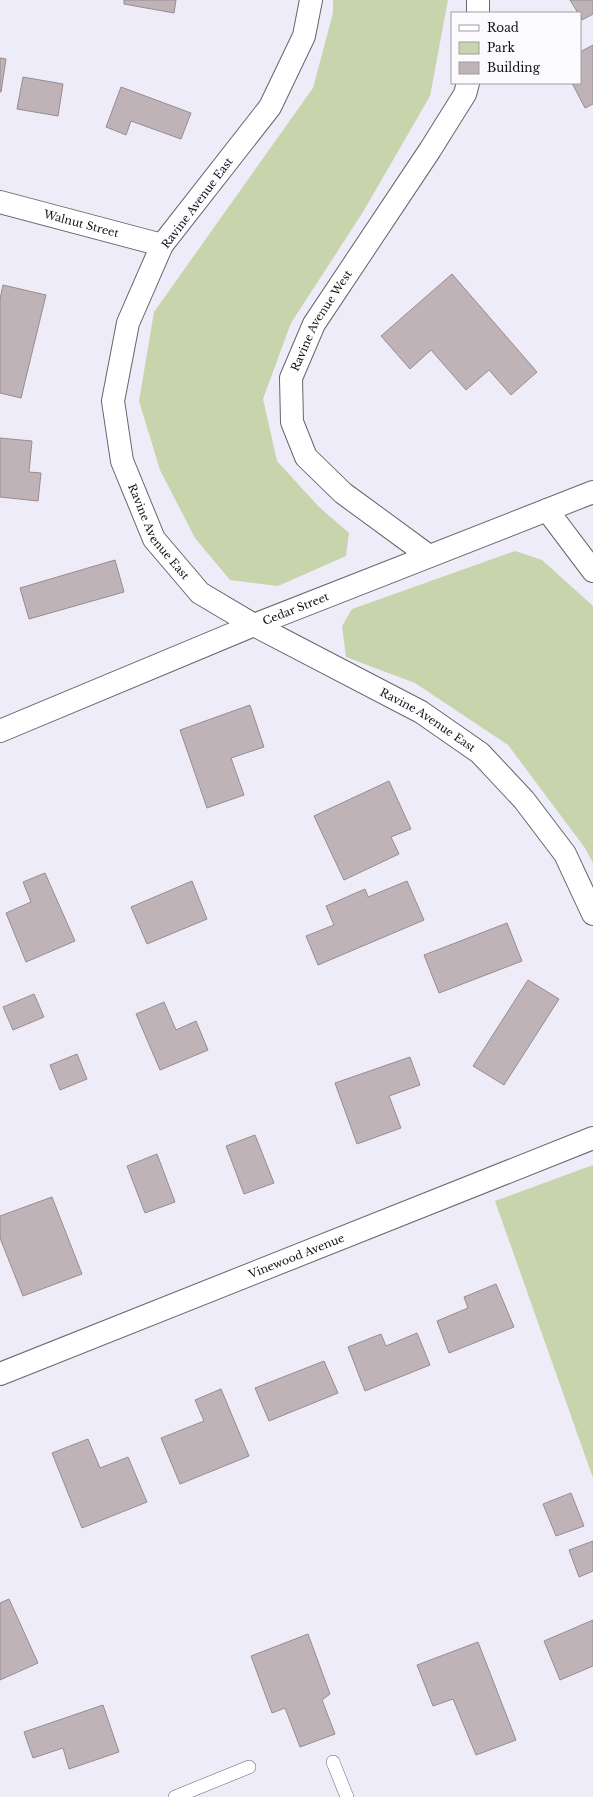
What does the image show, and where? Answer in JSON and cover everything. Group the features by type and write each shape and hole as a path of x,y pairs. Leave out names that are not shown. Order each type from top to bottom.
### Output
{"street":[{"name":"Ravine Avenue East","path":"310,0 304,36 270,107 162,246 128,324 113,401 122,461 154,538 200,593 254,625 421,712 480,753 524,800 565,854 593,914"},
{"path":"478,0 478,12"},
{"name":"Ravine Avenue West","path":"429,556 343,493 306,457 292,422 291,378 314,324 430,150 465,94 468,84"},
{"name":"Walnut Street","path":"0,202 162,246"},
{"name":"Cedar Street","path":"0,731 254,625 593,492"},
{"path":"547,510 593,571"},
{"name":"Vinewood Avenue","path":"0,1374 593,1138"}],"lane":[{"path":"333,1762 348,1797"},
{"path":"175,1797 249,1767"}],"green space":[{"path":"333,0 448,0 430,96 363,212 291,323 263,399 277,461 319,507 349,533 346,556 278,586 230,580 195,538 160,470 139,401 154,312 313,88 333,13"},
{"path":"515,551 542,560 593,606 593,863 585,848 508,745 415,683 346,657 342,626 352,609"},
{"path":"593,1165 593,1478 495,1201"}],"building":[{"path":"124,0 176,0 174,13 124,4"},
{"path":"570,0 593,0 593,14 582,20 581,12 577,12"},
{"path":"593,45 593,104 585,108 573,84 581,84 581,51"},
{"path":"0,58 6,59 1,92 0,92"},
{"path":"23,77 63,84 58,116 17,109"},
{"path":"121,87 191,113 181,139 131,121 126,135 106,127"},
{"path":"452,274 537,372 511,395 489,370 466,390 431,350 410,369 381,336"},
{"path":"3,285 46,295 21,398 0,393 0,299"},
{"path":"0,438 32,441 29,472 41,473 38,501 0,497"},
{"path":"115,560 124,592 29,619 20,588"},
{"path":"250,705 264,747 231,758 244,795 207,808 180,730"},
{"path":"389,781 411,829 391,837 399,854 344,880 314,816"},
{"path":"45,873 75,941 26,962 6,913 31,902 23,882"},
{"path":"192,881 207,919 147,944 131,907"},
{"path":"407,881 424,920 318,965 306,936 334,925 326,906 365,889 368,897"},
{"path":"507,923 522,961 439,993 424,955"},
{"path":"528,980 559,999 504,1085 473,1066"},
{"path":"34,994 44,1017 13,1030 3,1007"},
{"path":"164,1002 176,1030 196,1021 208,1050 160,1070 136,1014"},
{"path":"77,1054 87,1079 60,1090 50,1065"},
{"path":"410,1057 420,1085 389,1096 401,1128 357,1144 335,1083"},
{"path":"255,1135 274,1183 244,1194 226,1146"},
{"path":"157,1154 175,1202 145,1213 127,1166"},
{"path":"52,1197 82,1274 23,1296 0,1238 0,1216"},
{"path":"496,1284 514,1327 449,1353 437,1321 468,1308 464,1297"},
{"path":"417,1333 430,1365 365,1391 348,1347 381,1334 386,1346"},
{"path":"324,1361 338,1393 269,1421 255,1388"},
{"path":"221,1389 249,1456 180,1484 161,1438 204,1421 195,1400"},
{"path":"88,1439 100,1468 128,1457 147,1502 82,1528 52,1453"},
{"path":"571,1493 584,1526 556,1536 543,1504"},
{"path":"593,1541 593,1571 579,1577 569,1550"},
{"path":"9,1599 38,1663 0,1680 0,1603"},
{"path":"593,1620 593,1666 560,1680 544,1641"},
{"path":"308,1634 330,1694 322,1700 335,1734 300,1747 285,1708 272,1713 251,1656"},
{"path":"478,1642 516,1740 476,1755 453,1699 433,1706 417,1665"},
{"path":"103,1705 119,1752 69,1769 63,1748 33,1758 24,1732"}]}
